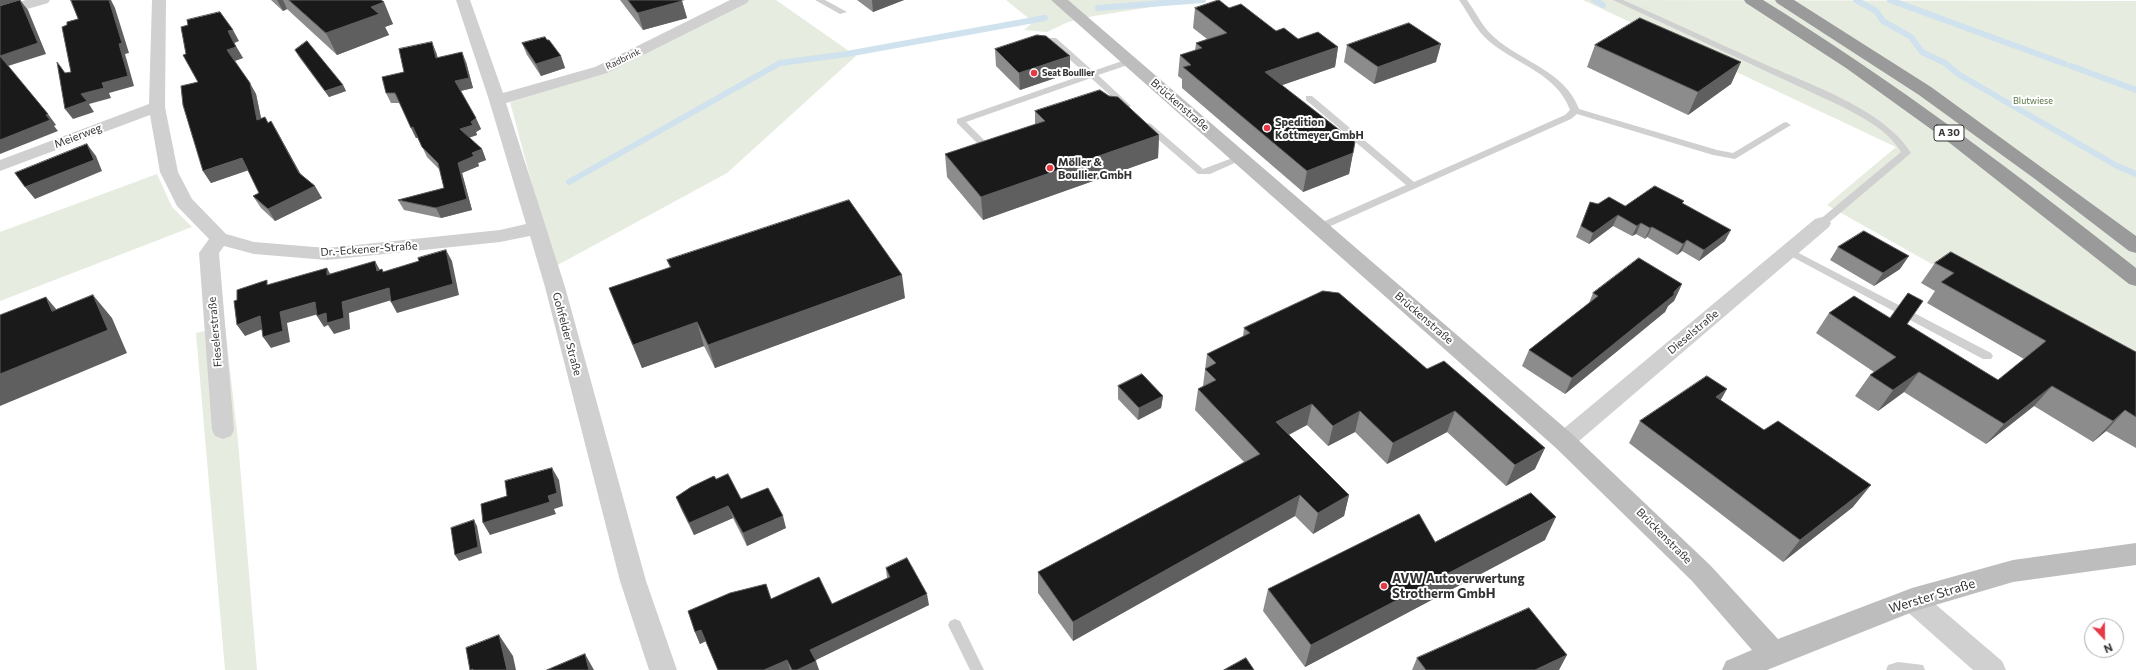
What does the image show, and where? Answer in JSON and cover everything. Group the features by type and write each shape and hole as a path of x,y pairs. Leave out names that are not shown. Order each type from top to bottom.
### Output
{"highway":[{"name":"A 30","path":"1752,0 1858,68 1935,123 2032,195 2136,279"},
{"name":"A 30","path":"1783,0 1925,91 2042,174 2136,246"}],"main road":[{"name":"Brückenstraße","path":"1059,0 1131,61 1564,440 1700,573 1772,654"},
{"name":"Werster Straße","path":"1736,670 1772,654 1912,600 2013,571 2136,554"}],"street":[{"path":"0,12 44,0"},
{"name":"Dr.-Eckener-Straße","path":"159,0 157,107 168,172 184,202 219,238 254,248 327,254 500,236 537,228"},
{"name":"Gohfelder Straße","path":"463,0 497,100 555,287 633,581 663,670"},
{"name":"Radbrink","path":"497,100 601,70 742,0"},
{"name":"Meierweg","path":"0,166 157,107"},
{"name":"Dieselstraße","path":"1564,440 1822,223"},
{"name":"Fieselerstraße","path":"219,238 209,253 223,430"},
{"path":"1912,600 1992,670"}],"lane":[{"path":"819,0 843,12"},
{"path":"1463,0 1492,40 1549,77 1563,88 1574,102 1575,111"},
{"path":"1617,0 1846,105 1882,126 1901,143 1906,152 1822,223"},
{"path":"1053,40 1132,111"},
{"path":"1001,141 985,146 960,121 1131,61"},
{"path":"1308,98 1413,186"},
{"path":"1107,105 1121,101"},
{"path":"1575,111 1657,134 1716,153 1735,156 1786,125"},
{"path":"1320,227 1568,118 1575,111"},
{"path":"1144,121 1201,172 1207,172 1241,158"},
{"path":"1789,251 1987,356"},
{"path":"955,625 977,670"},
{"path":"1893,670 1898,668 1918,670"}],"green space":[{"path":"745,0 776,0 856,56 727,173 554,267 510,102 605,71"},
{"path":"1006,0 1196,0 1094,16 1068,22 1047,32 1024,30 1033,22"},
{"name":"Blutwiese","path":"1583,0 2136,1 2136,379 1827,205 1896,147"},
{"path":"157,174 172,207 192,227 0,301 0,232"},
{"path":"225,326 238,441 257,670 225,670 196,333"}],"building":[{"path":"20,0 38,43 0,56 0,6"},
{"path":"71,0 109,0 122,43 119,44 128,76 102,83 104,88 81,94 87,101 65,109 57,62 65,73 71,72 62,27 67,25 67,22 78,19"},
{"path":"289,0 381,0 384,2 371,7 379,14 326,33"},
{"path":"628,0 681,0 682,1 638,13"},
{"path":"1219,0 1229,8 1241,4 1276,31 1284,28 1298,39 1318,32 1338,47 1265,72 1355,142 1353,153 1307,171 1183,67 1191,65 1180,55 1202,48 1196,43 1227,33 1195,8"},
{"path":"220,12 233,30 228,31 236,47 227,50 250,83 257,120 265,117 268,123 271,121 299,173 315,186 268,209 253,196 259,193 242,158 203,171 183,105 181,86 198,82 183,55 186,54 181,27 188,25 187,20"},
{"path":"1640,18 1741,62 1698,92 1595,45"},
{"path":"1409,23 1441,44 1378,67 1347,45"},
{"path":"1037,35 1046,36 1070,56 1019,73 995,49"},
{"path":"545,37 561,56 536,64 522,43"},
{"path":"307,41 343,85 325,91 295,50"},
{"path":"432,42 436,58 462,52 469,78 455,81 476,118 471,122 473,125 460,129 482,149 472,153 474,156 458,163 467,199 436,208 398,200 444,188 438,163 422,147 413,127 411,128 395,93 386,93 382,77 404,72 399,49"},
{"path":"0,56 48,114 46,115 50,120 0,140"},
{"path":"1100,90 1109,96 1118,97 1159,135 981,197 945,154 1045,121 1035,111"},
{"path":"87,144 94,160 25,187 15,173"},
{"path":"1655,186 1684,201 1682,203 1731,230 1704,250 1687,240 1683,244 1652,227 1650,228 1641,223 1637,226 1618,215 1593,233 1581,226 1590,202 1598,204 1609,197 1625,206"},
{"path":"849,200 902,275 708,345 697,322 633,345 609,288 671,267 667,260"},
{"path":"1864,231 1909,256 1883,273 1838,247"},
{"path":"446,250 453,284 391,302 389,288 342,302 344,318 327,323 326,313 317,316 315,302 280,312 283,331 263,337 260,316 237,325 234,301 237,300 237,290 267,280 267,285 327,268 327,275 375,261 377,271 382,269 383,272 419,261 418,258"},
{"path":"1951,252 2136,352 2136,417 2125,410 2113,421 2052,386 2004,424 1919,372 1893,390 1870,375 1896,357 1829,313 1854,296 1890,318 1908,293 1923,301 1907,324 1998,380 2046,341 1941,282 1954,273 1935,263"},
{"path":"1639,258 1682,284 1674,292 1674,295 1572,378 1529,350 1598,296 1593,293"},
{"path":"1323,291 1339,293 1427,369 1444,361 1545,448 1515,465 1455,411 1393,443 1360,411 1333,426 1312,404 1276,422 1349,495 1318,513 1300,495 1073,622 1038,572 1260,454 1198,389 1216,380 1205,369 1216,363 1207,354 1250,333 1244,328"},
{"path":"93,295 108,330 0,374 0,315 46,297 52,311"},
{"path":"1142,374 1163,396 1139,408 1118,386"},
{"path":"1707,376 1727,389 1716,397 1764,430 1778,421 1871,485 1800,540 1640,421"},
{"path":"552,468 557,493 548,496 550,502 483,523 481,504 507,496 505,481"},
{"path":"728,474 741,499 768,488 783,516 743,533 728,506 689,523 676,497 691,487 714,476 716,479"},
{"name":"AVW Autoverwertung Strotherm GmbH","path":"1531,493 1556,517 1311,645 1268,589 1419,514 1435,542"},
{"path":"474,520 478,547 455,555 451,528"},
{"path":"907,558 927,594 810,650 816,661 797,670 792,670 787,660 764,670 718,670 701,630 695,632 688,611 730,593 766,584 771,599 819,577 832,604 890,577 886,568"},
{"path":"1529,608 1567,655 1535,670 1426,670 1417,658"},
{"path":"499,635 507,670 470,670 466,648"},
{"path":"585,654 589,670 547,670"},
{"path":"1246,658 1254,670 1224,670"}],"waterway":[{"path":"1098,8 1203,0"},
{"path":"1594,0 1603,5"},
{"path":"1856,0 1876,11 1883,21 1911,37 1922,52 1945,63 1958,74 2117,166 2136,174"},
{"path":"1890,0 2065,64"},
{"path":"569,182 780,63 847,54 1045,18"},
{"path":"2071,66 2136,90"}],"place":[{"name":"Seat Boullier","path":"1034,73"},
{"name":"Spedition Kottmeyer GmbH","path":"1267,128"},
{"name":"Möller & Boullier GmbH","path":"1050,168"},
{"name":"AVW Autoverwertung Strotherm GmbH","path":"1384,586"}]}
